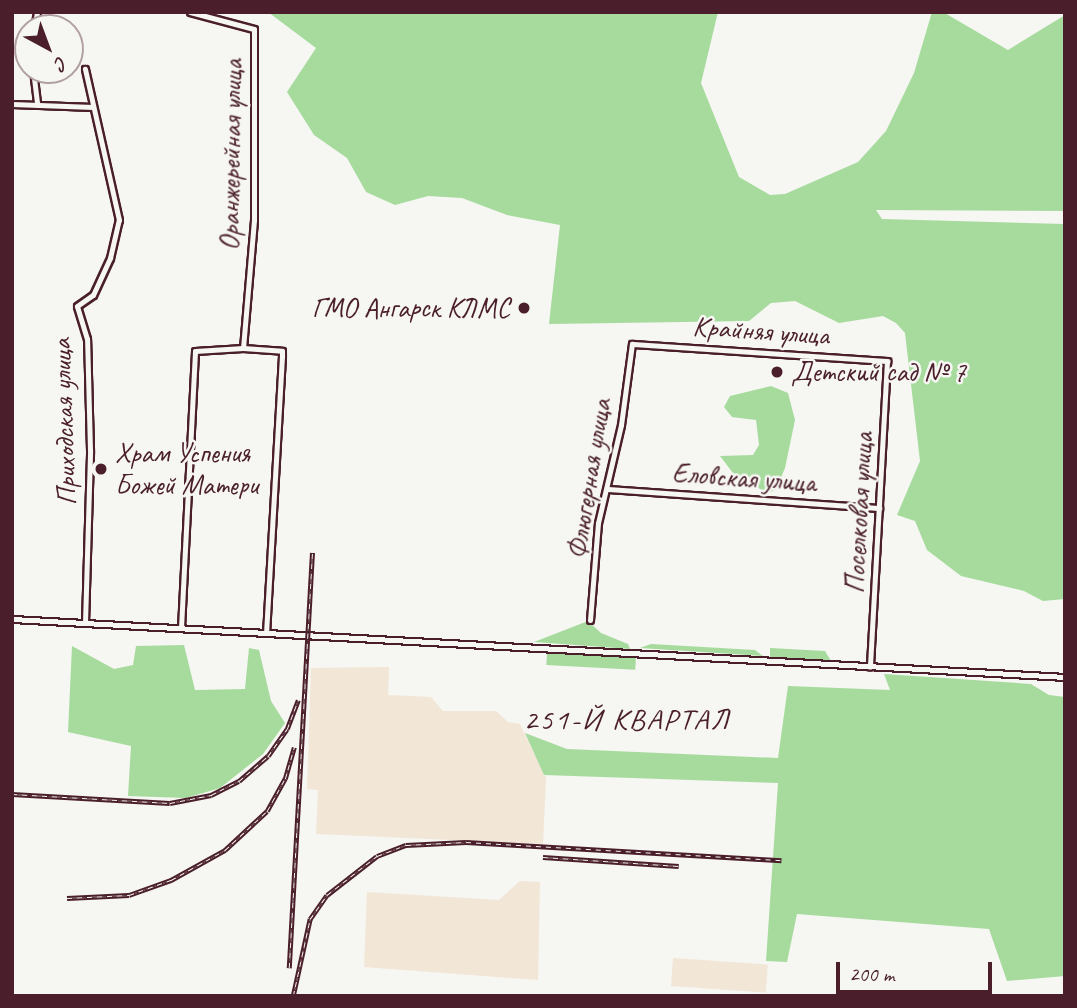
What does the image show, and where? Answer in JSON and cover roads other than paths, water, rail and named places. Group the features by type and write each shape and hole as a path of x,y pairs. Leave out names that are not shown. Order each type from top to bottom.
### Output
{"street":[{"name":"Оранжерейная улица","path":"190,12 254,29 254,220 243,348"},
{"name":"Приходская улица","path":"85,69 119,220 110,258 93,295 76,306 87,339 89,394 85,623"},
{"path":"35,84 37,105"},
{"path":"12,104 93,107"},
{"name":"Крайняя улица","path":"632,344 887,360"},
{"name":"Флюгерная улица","path":"590,620 598,523 607,489 632,344"},
{"path":"181,628 195,351 243,348 282,351 265,634"},
{"name":"Поселковая улица","path":"870,667 887,360"},
{"name":"Еловская улица","path":"607,489 879,508"},
{"path":"12,619 1065,677"}],"railway":[{"path":"289,968 312,553"},
{"path":"12,794 170,803 211,795 239,781 268,756 287,729 298,700"},
{"path":"67,898 129,895 171,880 225,850 267,811 285,779 294,747"},
{"path":"293,996 310,919 327,895 377,856 406,845 466,842 781,860"},
{"path":"543,857 679,866"}],"place":[{"name":"ГМО Ангарск КЛМС","path":"524,308"},
{"name":"Детский сад № 7","path":"777,372"},
{"name":"Храм Успения Божей Матери","path":"101,469"}],"district":[{"name":"251-Й КВАРТАЛ","path":"627,719"}]}
